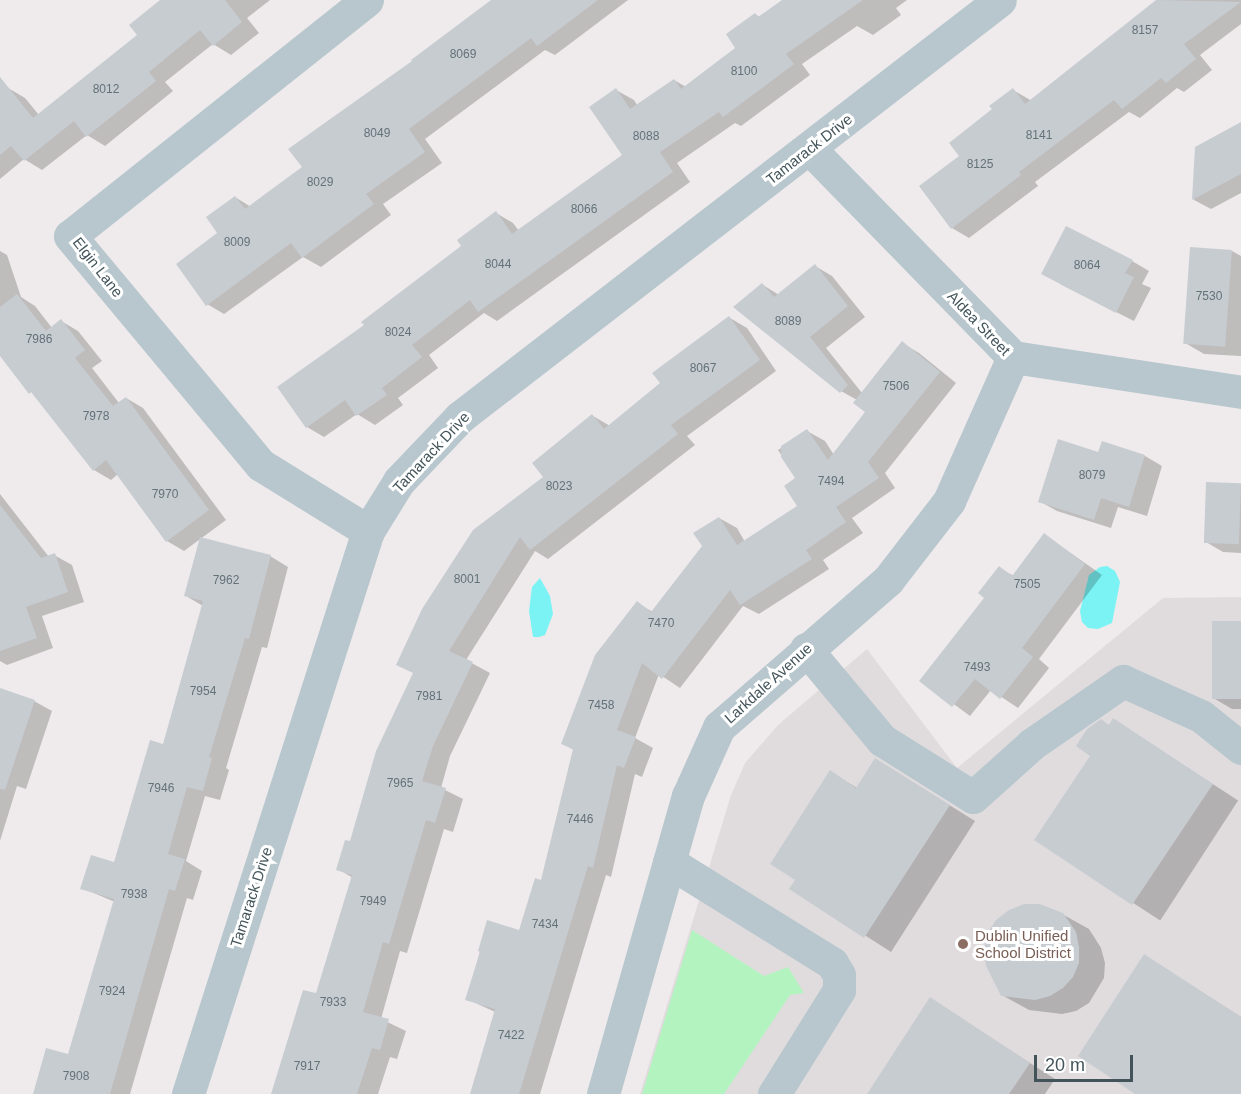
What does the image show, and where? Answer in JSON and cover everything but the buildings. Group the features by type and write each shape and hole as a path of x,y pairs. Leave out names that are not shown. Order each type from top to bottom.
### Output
{"street":[{"name":"Elgin Lane","path":"367,0 70,236 261,465 368,531"},
{"name":"Tamarack Drive","path":"188,1094 368,531 399,481 460,417 810,149 1000,0"},
{"name":"Aldea Street","path":"810,149 1013,357 1241,392"},
{"name":"Larkdale Avenue","path":"603,1094 688,796 719,727 888,580 949,501 1013,357"},
{"path":"806,649 882,740 974,796 1032,744 1123,681 1201,716 1241,748"},
{"path":"669,862 832,963 839,975 839,990 774,1094"}],"shaded area":[{"name":"Dublin Unified School District","path":"1241,597 1241,1094 640,1094 731,795 745,763 778,725 867,649 957,768 1163,598"}],"green space":[{"path":"692,930 764,976 788,967 804,993 790,995 724,1094 642,1094"}],"water":[{"path":"1107,566 1115,571 1120,582 1112,623 1098,629 1088,628 1082,622 1080,611 1089,575 1100,567"},
{"path":"540,578 550,596 553,614 545,635 533,637 529,611 532,587"}],"place":[{"name":"Dublin Unified School District","path":"963,944"}]}
